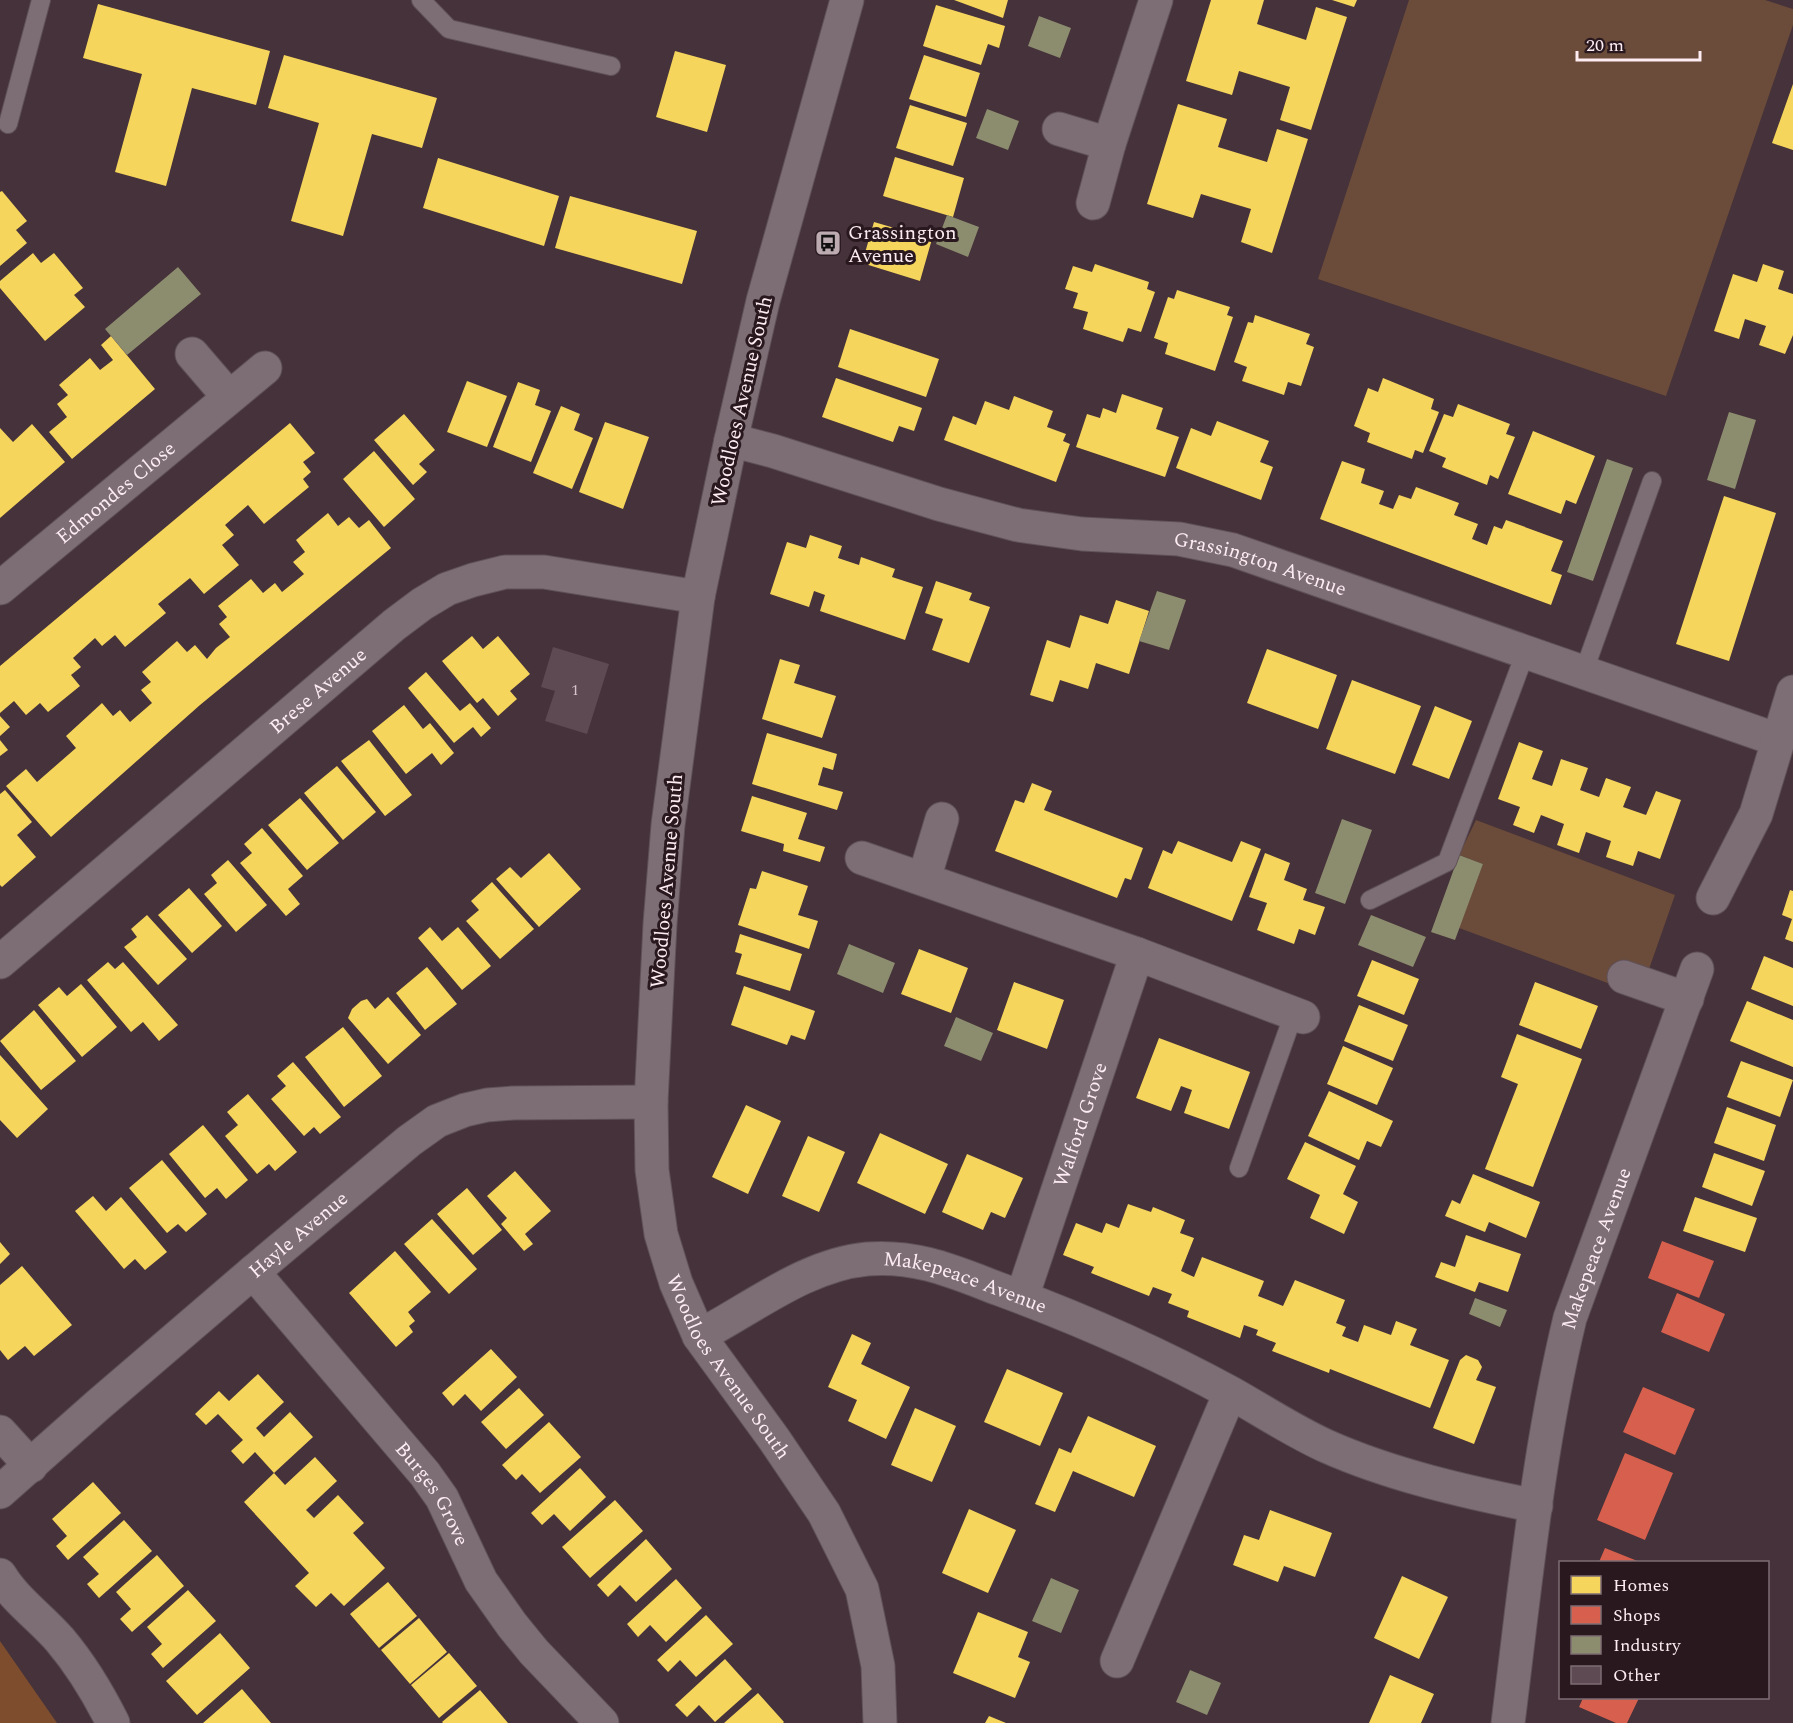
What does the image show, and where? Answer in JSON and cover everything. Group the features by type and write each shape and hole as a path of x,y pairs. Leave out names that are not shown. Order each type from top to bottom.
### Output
{"street":[{"name":"Woodloes Avenue South","path":"847,0 763,301 730,440 698,597 667,836 654,1012 651,1102 652,1170 661,1234 676,1283 699,1336 824,1512 862,1589 879,1666 880,1723"},
{"path":"1093,203 1109,144 1156,0"},
{"path":"1059,129 1109,144"},
{"path":"192,354 229,397"},
{"name":"Edmondes Close","path":"0,588 265,368"},
{"name":"Grassington Avenue","path":"730,440 751,444 939,504 1018,525 1090,535 1179,539 1233,550 1778,740"},
{"name":"Brese Avenue","path":"0,962 394,625 447,589 505,573 544,572 698,597"},
{"path":"1713,898 1756,814 1793,692"},
{"path":"924,879 942,819"},
{"path":"862,858 1137,954 1299,1015"},
{"name":"Walford Grove","path":"1022,1297 1137,954"},
{"name":"Makepeace Avenue","path":"1508,1723 1536,1506 1559,1366 1570,1318 1692,984 1624,977"},
{"name":"Hayle Avenue","path":"0,1492 253,1272 383,1162 437,1121 465,1110 487,1105 651,1102"},
{"name":"Makepeace Avenue","path":"699,1336 742,1310 831,1266 866,1259 916,1260 1022,1297 1137,1345 1326,1446 1375,1465 1480,1495 1536,1506"},
{"name":"Burges Grove","path":"253,1272 425,1474 442,1498 481,1581 500,1609 534,1652 602,1723"},
{"path":"1117,1661 1230,1393"},
{"path":"0,1432 31,1466"},
{"path":"0,1575 20,1600 59,1639 88,1675 113,1723"}],"lane":[{"path":"8,124 41,0"},
{"path":"421,0 450,29 611,66"},
{"path":"1584,671 1652,481"},
{"path":"1370,900 1447,862 1526,651"},
{"path":"1239,1168 1299,1015"}],"shaded area":[{"path":"1409,0 1765,0 1793,9 1793,25 1666,396 1318,279"},
{"path":"1476,820 1675,895 1648,972 1621,988 1459,928 1483,864 1459,855"},
{"path":"0,1641 57,1723 0,1723"}],"building: Homes":[{"path":"954,0 1008,0 1003,18"},
{"path":"1211,0 1264,0 1257,24 1306,40 1316,7 1347,17 1311,130 1280,120 1290,87 1239,71 1232,95 1186,81"},
{"path":"1332,0 1357,0 1354,7"},
{"path":"98,4 270,51 256,105 192,88 166,186 115,172 142,74 83,58"},
{"path":"936,5 1005,26 999,48 988,44 981,65 923,46"},
{"path":"675,51 726,65 707,132 656,117"},
{"path":"284,55 437,98 422,148 372,134 343,236 291,221 319,123 268,108"},
{"path":"924,55 980,73 966,117 909,99"},
{"path":"1793,84 1793,150 1772,143"},
{"path":"1178,104 1227,119 1218,147 1267,162 1277,129 1308,139 1272,253 1241,242 1251,209 1201,194 1193,218 1147,204"},
{"path":"910,105 967,123 953,166 896,148"},
{"path":"895,157 964,178 953,217 883,196"},
{"path":"438,158 559,196 544,246 423,208"},
{"path":"2,191 27,221 16,230 27,243 0,266 0,192"},
{"path":"570,196 697,231 682,284 555,248"},
{"path":"874,222 932,239 920,281 862,263"},
{"path":"33,253 41,263 54,253 83,288 74,295 85,307 45,341 0,288 0,281"},
{"path":"1095,264 1149,282 1147,289 1155,292 1141,332 1128,328 1123,342 1083,329 1088,312 1073,308 1078,293 1065,289 1073,266 1092,272"},
{"path":"1763,264 1784,271 1778,289 1793,294 1793,335 1785,354 1759,345 1766,326 1745,319 1739,339 1714,331 1733,274 1757,282"},
{"path":"1177,290 1230,307 1227,315 1233,317 1215,371 1165,354 1168,343 1154,338 1168,297 1174,299"},
{"path":"1255,315 1310,334 1306,344 1314,347 1301,386 1288,382 1284,395 1242,381 1247,367 1234,362 1248,322 1253,323"},
{"path":"850,329 939,359 926,397 838,367"},
{"path":"111,336 155,389 72,459 49,432 67,417 57,404 68,395 59,385 90,358 100,370 113,360 101,345"},
{"path":"836,378 922,408 914,431 899,426 893,442 822,417"},
{"path":"1383,378 1434,399 1431,409 1439,412 1423,453 1415,450 1412,459 1367,442 1370,433 1354,426 1368,388 1378,392"},
{"path":"467,381 507,396 487,447 447,432"},
{"path":"518,382 540,390 535,405 551,411 531,462 493,447"},
{"path":"1122,394 1163,408 1156,429 1179,437 1165,477 1076,447 1087,414 1100,418 1103,408 1116,413"},
{"path":"1014,396 1053,411 1047,427 1066,434 1063,441 1070,444 1056,482 944,440 953,416 976,425 985,401 1009,410"},
{"path":"1458,404 1510,424 1506,434 1515,437 1498,479 1490,475 1487,485 1442,467 1446,458 1429,451 1444,414 1453,417"},
{"path":"561,406 580,414 574,430 593,438 572,489 533,473"},
{"path":"404,414 435,450 419,464 427,472 413,485 374,440"},
{"path":"1217,421 1269,441 1260,462 1273,467 1261,500 1176,468 1191,428 1211,436"},
{"path":"605,422 649,437 623,509 579,492"},
{"path":"290,423 315,453 303,462 311,472 303,479 309,487 264,524 248,505 225,525 234,535 222,545 239,565 204,594 190,578 158,604 166,613 125,647 115,635 102,646 95,638 73,658 81,667 71,675 80,686 48,712 40,703 26,715 14,701 0,713 0,666"},
{"path":"32,424 65,462 0,518 0,428 13,442"},
{"path":"1533,431 1595,456 1576,504 1566,500 1561,514 1508,494"},
{"path":"374,451 415,499 384,527 343,479"},
{"path":"1342,461 1365,469 1361,483 1384,491 1379,504 1393,509 1399,495 1411,499 1416,487 1459,503 1454,515 1478,524 1472,539 1487,545 1494,526 1502,529 1506,520 1563,541 1551,571 1562,575 1551,605 1320,519"},
{"path":"1724,496 1776,513 1729,661 1676,644"},
{"path":"328,513 338,526 349,517 359,528 369,520 391,548 200,705 51,837 6,786 26,769 37,782 76,748 66,736 102,703 113,716 120,710 130,722 152,703 141,690 151,682 142,672 177,641 187,652 195,645 207,659 230,637 219,624 227,617 218,606 251,579 263,593 275,583 282,592 304,574 293,562 305,552 296,540"},
{"path":"810,535 842,546 838,558 859,565 861,557 895,569 892,577 923,587 905,640 820,611 825,595 814,591 809,607 770,594 787,542 806,548"},
{"path":"936,581 972,593 969,600 990,607 969,663 932,650 943,619 925,613"},
{"path":"1116,600 1149,611 1129,674 1096,663 1088,689 1060,680 1053,702 1030,695 1047,640 1070,648 1080,615 1108,624"},
{"path":"472,636 483,649 498,636 530,674 510,691 517,699 498,716 483,698 477,703 442,661"},
{"path":"1267,649 1337,675 1318,729 1247,703"},
{"path":"780,659 800,665 794,683 836,696 822,738 762,719"},
{"path":"426,672 460,711 470,703 491,728 481,737 473,727 454,743 408,688"},
{"path":"1352,680 1421,706 1395,774 1326,749"},
{"path":"404,705 423,729 430,723 454,753 441,765 432,753 406,774 372,731"},
{"path":"1435,706 1472,721 1449,779 1412,765"},
{"path":"0,716 10,727 0,736"},
{"path":"767,733 837,754 833,770 823,767 818,785 843,792 837,810 752,784"},
{"path":"0,740 8,750 0,756"},
{"path":"369,740 412,795 385,816 341,761"},
{"path":"1519,742 1543,751 1532,779 1552,786 1561,759 1588,768 1580,790 1599,797 1606,778 1631,787 1623,807 1646,815 1656,791 1681,800 1660,859 1638,851 1633,866 1606,857 1611,841 1586,832 1579,853 1557,845 1564,824 1541,815 1534,833 1513,825 1520,807 1498,799"},
{"path":"337,766 376,812 343,840 304,793"},
{"path":"1032,783 1052,791 1044,810 1143,848 1131,880 1125,878 1117,898 995,851 1015,800 1024,803"},
{"path":"5,790 32,822 17,835 36,857 2,887 0,885 0,794"},
{"path":"752,796 807,813 798,839 825,847 820,862 783,851 784,844 741,831"},
{"path":"300,798 339,843 307,870 268,825"},
{"path":"262,828 303,876 288,889 300,904 286,916 240,863 252,853 244,844"},
{"path":"1178,841 1232,862 1241,841 1261,849 1232,921 1148,888 1163,850 1172,854"},
{"path":"549,853 581,889 539,927 496,879 510,867 521,878"},
{"path":"1265,853 1290,863 1284,880 1307,889 1303,900 1325,907 1315,935 1299,929 1294,944 1257,930 1267,903 1249,897"},
{"path":"228,860 267,905 236,932 204,894 217,883 211,875"},
{"path":"762,871 808,886 798,915 818,921 809,949 738,925 750,888 756,889"},
{"path":"492,882 534,929 500,959 466,921 479,910 471,901"},
{"path":"189,888 222,926 192,953 158,915"},
{"path":"1790,890 1793,891 1793,942 1785,939 1792,919 1782,915"},
{"path":"147,915 187,959 158,985 124,947 137,937 131,929"},
{"path":"430,927 442,941 458,927 491,966 462,990 418,938"},
{"path":"740,934 802,954 790,991 736,974 742,954 735,952"},
{"path":"919,949 968,968 951,1013 901,994"},
{"path":"1764,956 1793,968 1793,1006 1751,989"},
{"path":"1372,960 1419,979 1404,1015 1357,996"},
{"path":"108,962 115,969 123,962 178,1025 159,1041 143,1022 131,1032 87,980"},
{"path":"427,967 457,1004 425,1030 396,993"},
{"path":"1014,982 1064,1000 1047,1049 997,1030"},
{"path":"1535,982 1598,1006 1581,1049 1519,1025"},
{"path":"81,984 117,1027 82,1057 38,1005 59,987 67,996"},
{"path":"744,986 815,1011 805,1040 791,1035 787,1045 731,1025"},
{"path":"388,997 421,1035 388,1064 348,1018 352,1009 361,1001 367,999 375,1009"},
{"path":"1747,1001 1793,1020 1793,1067 1730,1041"},
{"path":"1359,1005 1408,1025 1393,1061 1344,1041"},
{"path":"34,1010 76,1061 41,1090 0,1041"},
{"path":"343,1027 382,1076 344,1107 305,1057"},
{"path":"1517,1034 1582,1059 1533,1187 1485,1169 1518,1084 1501,1077"},
{"path":"1159,1038 1250,1072 1229,1129 1184,1113 1192,1090 1181,1086 1171,1111 1136,1098"},
{"path":"1343,1046 1393,1068 1377,1105 1327,1084"},
{"path":"0,1055 48,1109 17,1138 0,1120"},
{"path":"1741,1061 1793,1080 1780,1117 1727,1097"},
{"path":"293,1062 341,1117 320,1134 314,1127 304,1136 271,1099 286,1086 277,1076"},
{"path":"1329,1091 1393,1121 1381,1147 1367,1141 1359,1160 1308,1136"},
{"path":"248,1094 297,1152 275,1171 269,1164 257,1174 225,1136 238,1125 227,1112"},
{"path":"746,1105 781,1121 748,1194 712,1177"},
{"path":"1727,1107 1776,1125 1764,1161 1714,1143"},
{"path":"203,1125 248,1180 226,1199 217,1188 205,1198 169,1154"},
{"path":"880,1133 948,1164 925,1214 857,1183"},
{"path":"808,1136 845,1152 819,1212 782,1196"},
{"path":"1305,1142 1356,1166 1343,1194 1358,1202 1344,1234 1310,1218 1320,1195 1287,1179"},
{"path":"1714,1153 1765,1171 1752,1206 1702,1187"},
{"path":"967,1154 1023,1178 1005,1218 991,1212 983,1230 942,1212"},
{"path":"162,1160 207,1214 186,1232 178,1224 167,1233 129,1188"},
{"path":"515,1171 551,1211 525,1234 533,1244 524,1251 501,1224 507,1218 487,1196"},
{"path":"1473,1174 1540,1202 1526,1238 1489,1222 1485,1232 1445,1216 1452,1200 1460,1204"},
{"path":"467,1188 502,1230 473,1255 437,1214"},
{"path":"93,1196 106,1211 121,1197 167,1252 145,1270 135,1259 124,1269 75,1211"},
{"path":"1695,1197 1757,1218 1745,1252 1683,1231"},
{"path":"1128,1204 1151,1212 1153,1207 1185,1220 1180,1233 1194,1238 1181,1271 1194,1277 1202,1257 1264,1281 1258,1296 1283,1306 1295,1280 1345,1300 1336,1323 1346,1327 1342,1336 1358,1342 1364,1325 1391,1335 1396,1321 1417,1329 1410,1345 1449,1360 1430,1408 1330,1369 1329,1373 1272,1351 1276,1343 1256,1335 1258,1330 1244,1325 1240,1338 1187,1317 1189,1311 1168,1303 1172,1294 1153,1287 1149,1296 1091,1273 1094,1267 1063,1255 1076,1223 1102,1233 1106,1223 1119,1228"},
{"path":"432,1219 477,1269 449,1294 404,1244"},
{"path":"1466,1235 1521,1254 1508,1292 1479,1282 1475,1292 1435,1277 1441,1262 1455,1267"},
{"path":"0,1242 10,1254 0,1264"},
{"path":"395,1251 431,1292 408,1312 415,1321 409,1326 413,1332 396,1347 349,1293"},
{"path":"22,1266 72,1325 34,1356 25,1346 8,1360 0,1350 0,1285"},
{"path":"852,1334 871,1343 861,1364 910,1387 886,1439 848,1421 857,1400 828,1387"},
{"path":"491,1349 517,1377 481,1411 465,1394 453,1406 442,1393"},
{"path":"1466,1355 1478,1360 1482,1367 1476,1380 1496,1387 1474,1444 1433,1428 1460,1360"},
{"path":"1007,1369 1063,1393 1040,1446 984,1422"},
{"path":"258,1374 284,1402 256,1428 264,1437 290,1412 313,1437 274,1473 255,1452 243,1464 231,1451 243,1440 218,1414 206,1425 195,1414 219,1391 229,1401"},
{"path":"519,1388 544,1415 506,1449 481,1422"},
{"path":"915,1408 956,1426 932,1482 891,1465"},
{"path":"1088,1416 1156,1446 1134,1497 1073,1471 1055,1512 1035,1504 1059,1448 1071,1453"},
{"path":"549,1422 581,1457 540,1493 522,1474 516,1480 502,1465"},
{"path":"315,1457 337,1481 306,1510 314,1518 338,1495 364,1523 353,1533 385,1568 344,1606 331,1593 316,1607 295,1586 309,1573 244,1502 274,1473 285,1485"},
{"path":"580,1468 606,1497 570,1531 554,1514 542,1525 531,1513"},
{"path":"93,1482 121,1513 68,1560 56,1546 67,1536 52,1519"},
{"path":"615,1500 643,1531 590,1578 562,1547"},
{"path":"969,1509 1016,1530 988,1593 942,1573"},
{"path":"1270,1510 1332,1533 1315,1577 1284,1566 1278,1582 1233,1565 1244,1535 1259,1540"},
{"path":"124,1520 152,1551 99,1598 87,1584 99,1574 83,1557"},
{"path":"646,1539 672,1569 636,1602 620,1585 608,1597 597,1585"},
{"path":"157,1555 184,1586 132,1632 120,1619 131,1609 116,1592"},
{"path":"1402,1576 1448,1597 1419,1659 1374,1638"},
{"path":"676,1579 702,1608 666,1642 650,1625 638,1637 627,1624"},
{"path":"388,1582 417,1616 379,1648 350,1614"},
{"path":"188,1590 216,1621 163,1668 151,1654 162,1644 147,1627"},
{"path":"978,1612 1028,1632 1018,1657 1030,1662 1015,1698 953,1673"},
{"path":"706,1615 733,1644 696,1677 680,1660 668,1672 657,1660"},
{"path":"419,1618 447,1652 410,1684 381,1650"},
{"path":"220,1633 250,1668 197,1715 166,1681"},
{"path":"449,1653 477,1686 439,1718 411,1685"},
{"path":"725,1659 752,1689 715,1722 699,1705 687,1717 675,1705"},
{"path":"1390,1675 1434,1694 1421,1723 1369,1723"},
{"path":"242,1689 271,1723 203,1723"},
{"path":"480,1690 508,1723 442,1722"},
{"path":"758,1693 783,1723 724,1723"},
{"path":"989,1716 1006,1723 985,1723"}],"building: Shops":[{"path":"1662,1241 1714,1261 1699,1298 1648,1278"},
{"path":"1677,1293 1725,1314 1709,1352 1661,1332"},
{"path":"1643,1387 1695,1409 1675,1455 1623,1432"},
{"path":"1625,1453 1673,1473 1645,1540 1597,1520"},
{"path":"1605,1548 1638,1561 1599,1561"},
{"path":"1583,1699 1639,1699 1627,1723 1616,1723 1579,1707"}],"building: Industry":[{"path":"1039,16 1071,28 1060,58 1028,46"},
{"path":"987,109 1019,121 1008,150 976,138"},
{"path":"947,215 979,227 968,257 936,244"},
{"path":"178,267 201,294 127,355 105,329"},
{"path":"1729,412 1756,420 1735,489 1707,480"},
{"path":"1607,459 1633,468 1593,581 1567,572"},
{"path":"1157,591 1186,600 1169,650 1139,641"},
{"path":"1342,819 1372,830 1345,904 1315,893"},
{"path":"1459,855 1483,864 1455,940 1431,932"},
{"path":"1371,915 1426,937 1413,967 1358,945"},
{"path":"849,944 895,963 883,993 837,974"},
{"path":"956,1017 993,1033 981,1061 944,1046"},
{"path":"1475,1298 1507,1310 1500,1327 1469,1314"},
{"path":"1051,1578 1079,1590 1061,1633 1032,1621"},
{"path":"1190,1670 1221,1683 1207,1715 1176,1702"}],"building: Other":[{"path":"553,647 609,664 587,734 545,721 555,691 541,687"}],"place":[{"name":"Grassington Avenue","path":"828,243"}]}
